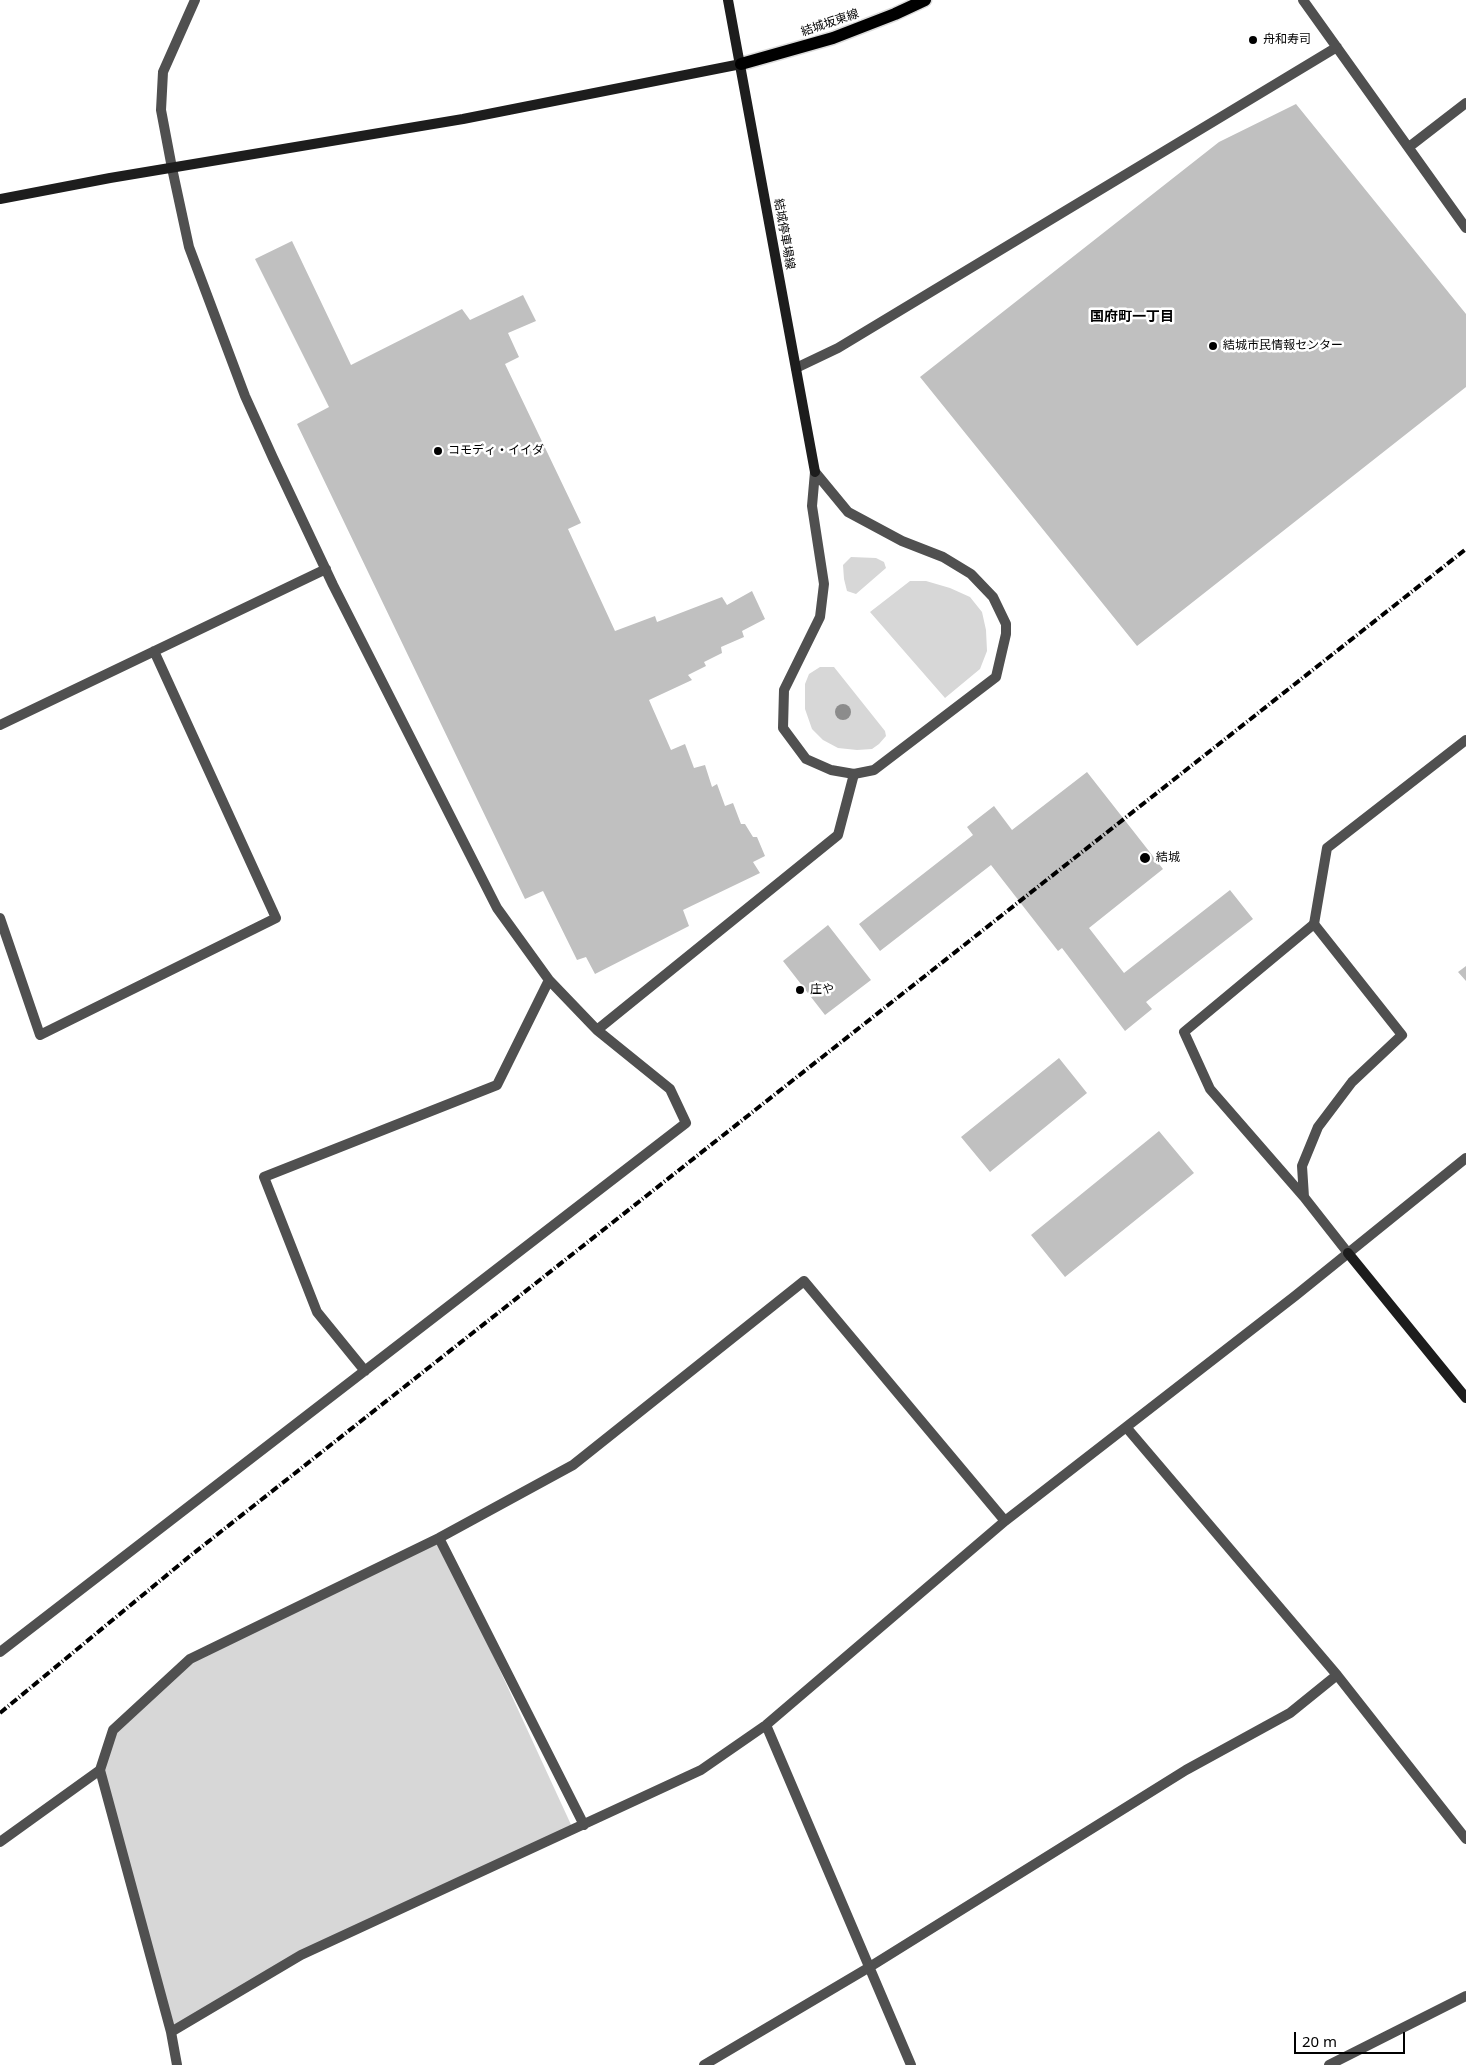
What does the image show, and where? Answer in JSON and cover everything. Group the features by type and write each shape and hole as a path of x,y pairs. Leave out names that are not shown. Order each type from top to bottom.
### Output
{"main road":[{"name":"結城坂東線","path":"741,64 833,38 925,0"}],"street":[{"path":"0,1652 686,1123 670,1089 597,1030 549,980 497,908 326,569 245,396 189,247 161,110 163,72 195,0"},
{"name":"結城停車場線","path":"728,0 815,472"},
{"path":"1303,0 1466,228"},
{"path":"796,368 838,348 1337,47"},
{"path":"0,199 463,118 741,64"},
{"path":"1408,147 1466,103"},
{"path":"815,472 848,512 902,541 943,557 971,574 993,597 1006,624 1006,634 996,677 874,770 854,774 831,770 806,759 783,728 784,690 820,617 824,584 812,506 815,472"},
{"path":"0,725 326,569"},
{"path":"0,918 40,1035 276,918 154,651"},
{"path":"1466,740 1327,848 1314,924 1184,1032 1210,1089 1304,1196 1466,1398"},
{"path":"597,1030 838,835 854,774"},
{"path":"1304,1196 1302,1166 1318,1127 1352,1082 1402,1035 1314,924"},
{"path":"365,1371 317,1312 264,1177 497,1085 549,980"},
{"path":"172,2032 301,1955 701,1770 766,1725 1005,1521 1348,1253 1466,1158"},
{"path":"177,2065 172,2032 100,1770 113,1730 190,1658 439,1538 573,1465 804,1281 1005,1521"},
{"path":"1126,1426 1337,1676 1466,1839"},
{"path":"439,1538 584,1824"},
{"path":"704,2065 868,1968 1186,1770 1290,1713 1337,1676"},
{"path":"766,1725 868,1968 911,2065"},
{"path":"0,1842 100,1770"},
{"path":"1329,2065 1466,1996"}],"shaded area":[{"path":"851,557 876,558 884,562 886,568 856,594 847,591 844,579 843,565"},
{"path":"910,581 926,581 950,588 970,597 982,612 986,630 987,651 980,669 945,698 870,612"},
{"path":"820,667 834,667 885,731 886,736 872,749 838,748 823,740 812,729 805,709 805,684 809,674"},
{"path":"439,1538 573,1829 301,1955 171,2032 100,1770 113,1730 190,1659"}],"building":[{"name":"結城市民情報センター","path":"1296,104 1466,314 1466,387 1137,646 920,377 1219,142"},
{"path":"292,241 351,365 462,309 470,320 523,295 536,321 508,333 519,357 505,364 581,523 568,529 615,631 655,616 657,622 722,597 727,605 752,591 765,619 742,631 744,637 721,647 722,653 704,662 706,666 688,675 692,680 649,700 671,750 685,744 694,768 705,765 712,787 717,784 725,806 733,803 741,824 745,824 753,837 757,837 765,856 753,862 760,873 683,910 689,926 595,974 586,957 577,960 543,891 525,899 297,424 329,407 255,259"},
{"path":"1087,772 1163,869 1089,928 1124,973 1230,890 1253,919 1146,1002 1152,1009 1125,1031 1062,948 1058,951 991,865 880,951 859,924 973,835 967,827 994,806 1012,830"},
{"path":"828,925 871,980 825,1015 783,961"},
{"path":"1466,966 1466,981 1458,972"},
{"path":"1059,1058 1087,1093 990,1172 961,1137"},
{"path":"1159,1131 1194,1173 1065,1277 1031,1235"}],"railway":[{"path":"0,1713 190,1556 1466,549"}],"place":[{"name":"舟和寿司","path":"1253,40"},
{"name":"結城市民情報センター","path":"1213,346"},
{"name":"コモディ・イイダ","path":"438,451"},
{"name":"結城","path":"1145,858"},
{"name":"庄や","path":"800,990"}],"district":[{"name":"国府町一丁目","path":"1132,317"}]}
